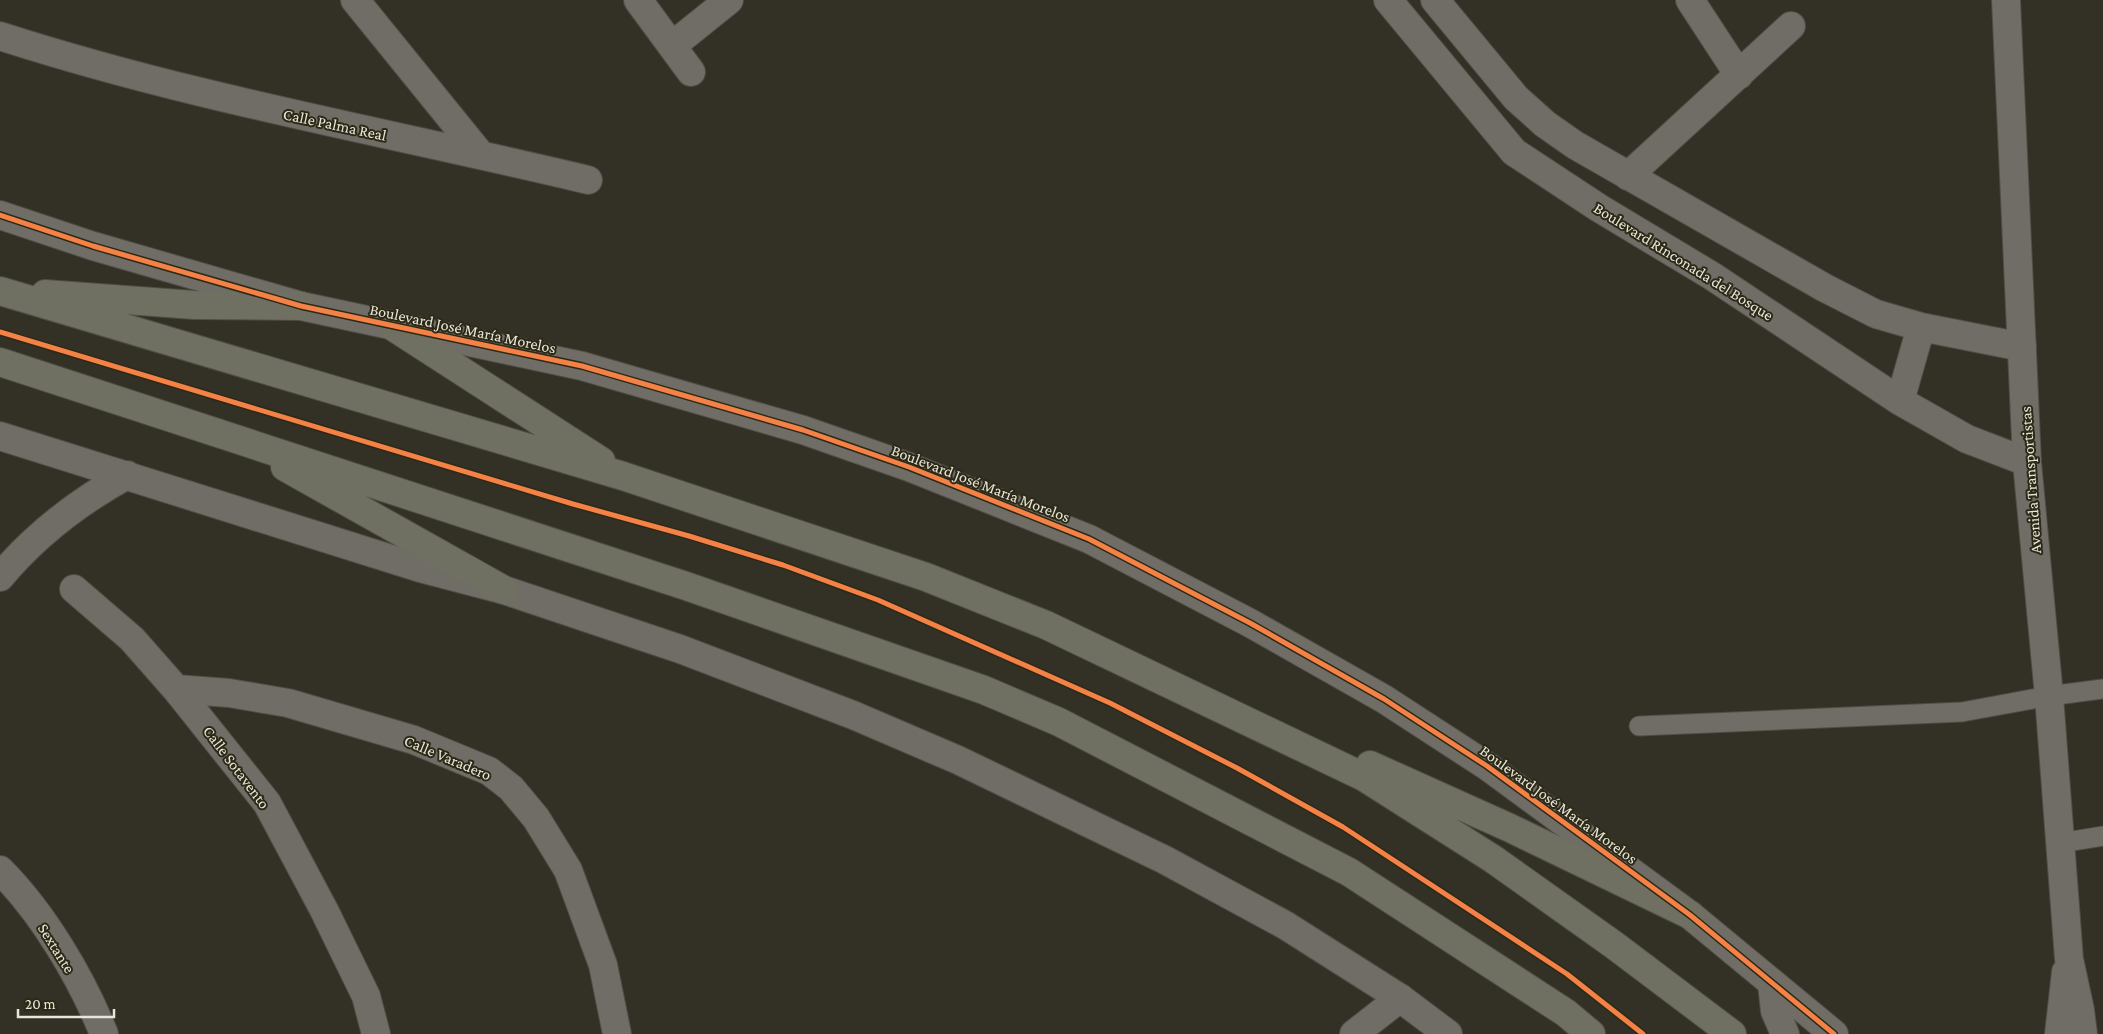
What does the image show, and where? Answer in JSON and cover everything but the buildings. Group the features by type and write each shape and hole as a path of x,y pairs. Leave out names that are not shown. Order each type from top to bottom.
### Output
{"main road":[{"path":"3,292 82,295 194,305 301,306"},
{"path":"3,292 623,476 926,577 1046,625 1364,777 1493,859 1614,945 1732,1034"},
{"path":"395,328 547,424 623,476"},
{"path":"0,362 478,517 844,639 984,690 1059,722 1349,872 1566,1013 1591,1034"},
{"path":"233,438 504,590"},
{"path":"1200,700 1345,754 1434,792 1690,915"}],"street":[{"path":"355,0 480,154"},
{"path":"638,0 691,72"},
{"path":"672,45 729,0"},
{"name":"Boulevard Rinconada del Bosque","path":"1388,0 1514,152 1599,208 1712,276 1900,402 1967,439 2027,462"},
{"path":"1435,0 1516,98 1545,124 1575,145 1825,288 1876,314 1921,327 2022,348"},
{"path":"1690,0 1739,75"},
{"name":"Avenida Transportistas","path":"2006,0 2027,462 2049,696 2069,959 2083,1034"},
{"path":"1628,176 1791,26"},
{"name":"Calle Palma Real","path":"0,36 281,113 480,154 588,180"},
{"name":"Boulevard José María Morelos","path":"0,215 94,246 301,306 395,328 582,366 803,430 909,467 1089,539 1250,623 1384,699 1487,766 1690,915 1834,1034"},
{"path":"1900,402 1921,327"},
{"path":"0,436 420,568 504,590 680,650 852,715 958,760 1174,864 1284,925 1400,998 1448,1034"},
{"path":"0,577 21,552 54,523 91,495 127,475"},
{"name":"Calle Sotavento","path":"74,589 132,639 176,688 267,803 324,910 366,996 376,1034"},
{"name":"Calle Varadero","path":"176,688 229,693 288,703 414,740 489,771 511,788 536,818 568,870 603,965 617,1034"},
{"name":"Sextante","path":"0,870 56,941 96,1015 104,1034"},
{"name":"Avenida Transportistas","path":"2059,1034 2061,1002 2069,959"},
{"path":"1772,984 1774,1011 1784,1034"},
{"path":"1354,1034 1400,998"}],"lane":[{"path":"1640,726 1962,712 2049,696 2103,689"},
{"path":"2060,843 2103,836"}],"cycle path":[{"path":"0,215 93,246 301,306 582,366 803,430 909,467 1089,539 1250,623 1384,699 1487,766 1690,915 1834,1034"},
{"path":"0,332 573,504 689,536 783,565 878,600 1110,703 1237,768 1343,827 1567,974 1643,1034"}]}
